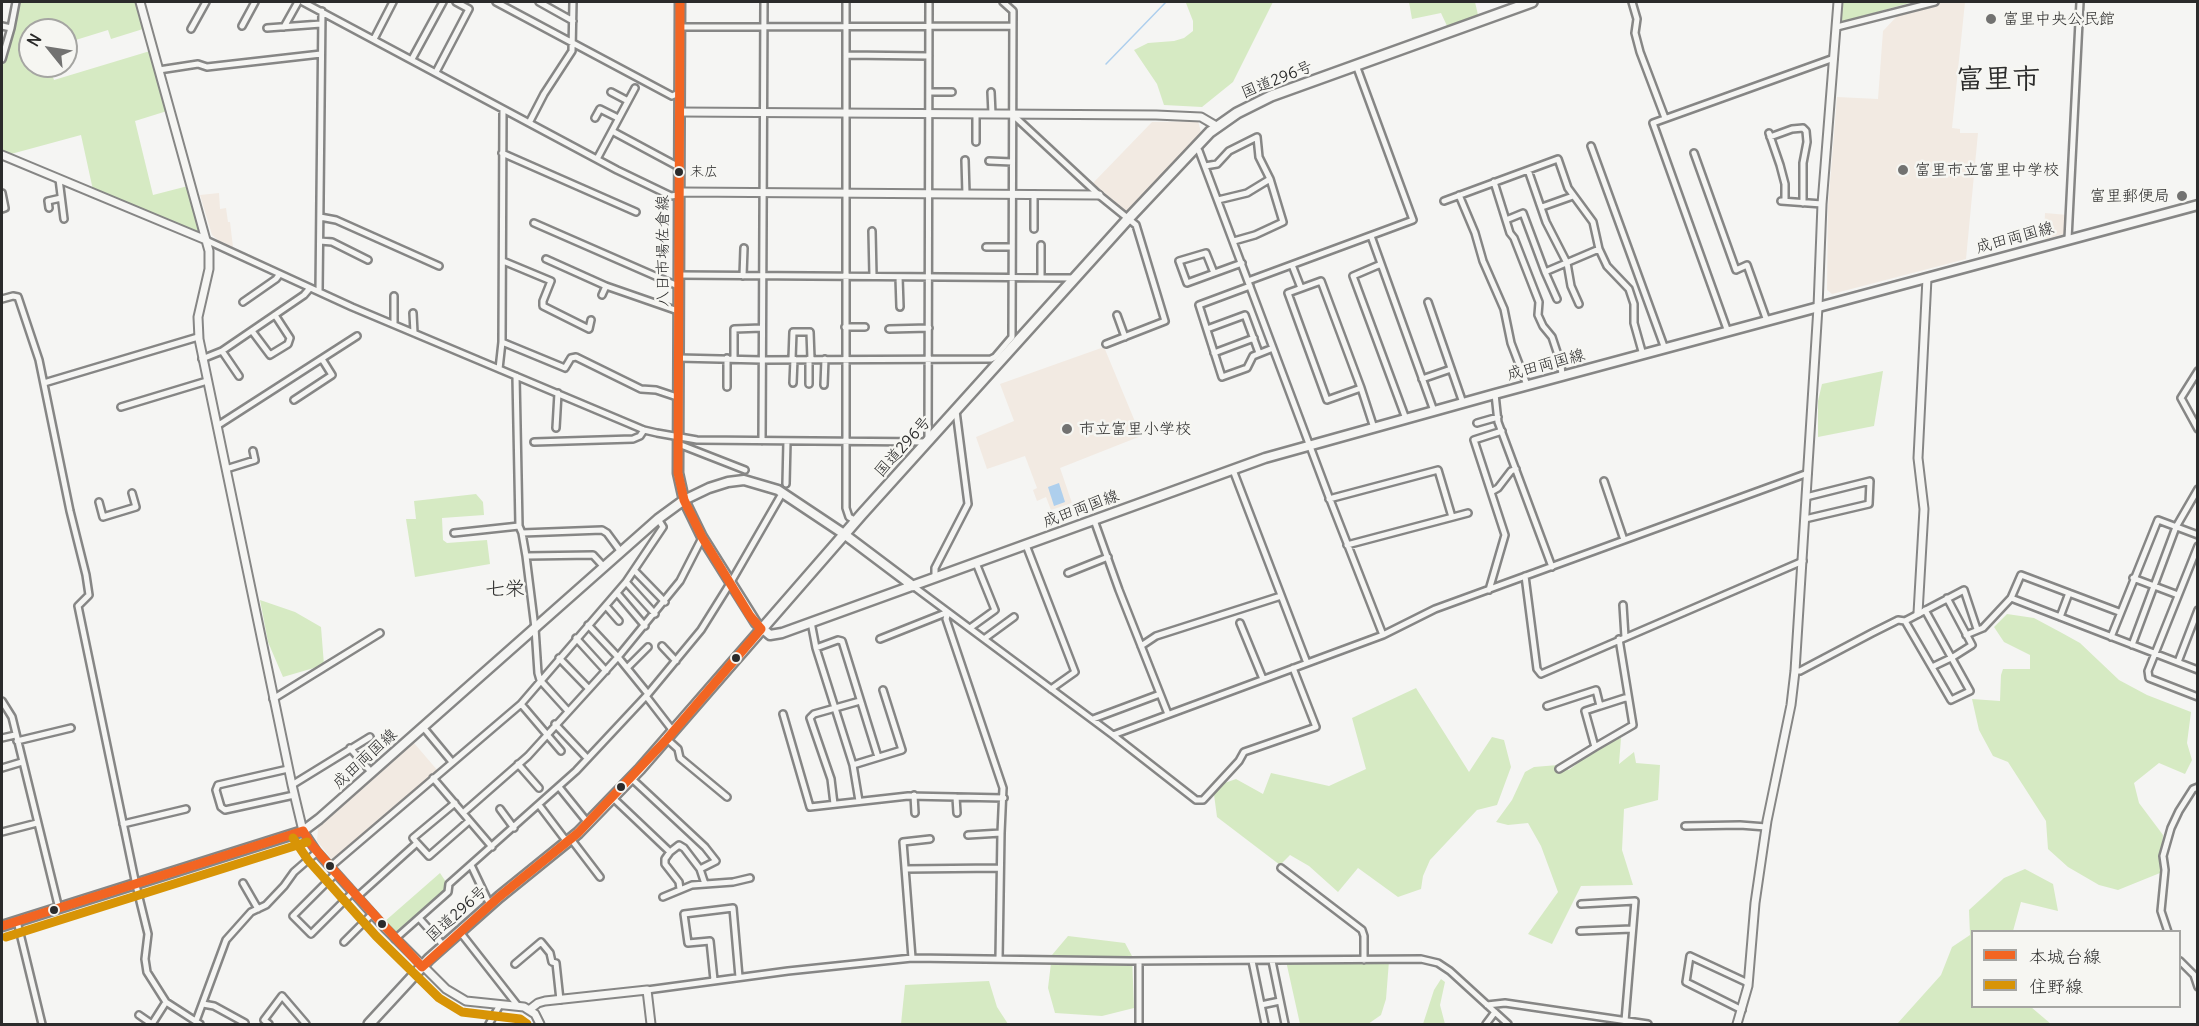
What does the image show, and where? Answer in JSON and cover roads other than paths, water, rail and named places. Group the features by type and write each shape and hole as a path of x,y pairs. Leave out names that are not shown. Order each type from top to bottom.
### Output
{"highway":[{"name":"国道296号","path":"369,1024 444,946 490,904 569,841 631,778 844,534 956,411 1008,348 1076,278 1195,147 1245,108 1271,96 1532,2"}],"main road":[{"name":"八日市場佐倉線","path":"680,2 677,436 678,473 684,500"},
{"name":"成田両国線","path":"761,629 774,635 1233,470 1310,446 2198,205"},
{"name":"成田両国線","path":"2,926 303,831 320,819 658,519 684,500 709,488 744,480 778,489 844,534 913,586"},
{"path":"684,500 702,537 750,616 761,629"}],"street":[{"path":"2,59 16,2"},
{"path":"140,2 209,251 209,269 198,317 198,337 273,699 303,831 317,852 395,939 454,995 466,1000 518,1006 535,1014 540,1024"},
{"path":"191,29 206,2"},
{"path":"242,26 255,2"},
{"path":"284,27 298,2"},
{"path":"303,2 671,196 683,192 1099,195"},
{"path":"374,39 393,2"},
{"path":"412,59 443,2"},
{"path":"436,72 469,9 456,2"},
{"path":"496,2 507,4 672,96 679,93"},
{"path":"539,2 573,21"},
{"path":"529,123 544,94 572,51 573,2"},
{"path":"762,441 764,2"},
{"path":"846,2 844,359 846,512 856,521"},
{"path":"2,155 206,240 279,275 644,430 697,440 928,442 929,2"},
{"path":"678,358 991,359 1008,348 1012,337 1013,11 1003,2"},
{"path":"1632,2 1637,19 1635,33 1640,52 1665,118"},
{"path":"1737,1024 1748,983 1755,903 1766,828 1790,714 1796,671 1822,204 1838,2"},
{"path":"1837,27 1935,2"},
{"path":"2068,239 2080,2"},
{"path":"319,292 322,11"},
{"path":"267,28 321,24"},
{"path":"2,26 11,28"},
{"path":"680,27 1013,26"},
{"path":"159,70 198,64 207,67 321,54"},
{"path":"846,55 929,56"},
{"path":"1728,332 1653,123 1834,58"},
{"path":"1273,348 1253,356 1247,368 1222,377 1199,305 1292,265 1413,220 1356,65"},
{"path":"597,159 635,88"},
{"path":"611,92 628,101"},
{"path":"929,92 952,92"},
{"path":"991,92 992,114"},
{"path":"500,369 503,109"},
{"path":"595,118 600,109 618,118"},
{"path":"679,112 1156,115 1193,112 1213,119 1218,127"},
{"path":"976,114 976,142"},
{"path":"1012,114 1099,195 1136,225 1165,321 1106,344"},
{"path":"1803,203 1806,131 1803,128 1792,129 1769,135 1785,184 1783,201 1803,203 1822,204"},
{"path":"612,130 679,167"},
{"path":"1205,166 1217,164 1229,151 1257,137 1259,157 1270,179 1283,222 1255,235 1234,241"},
{"path":"1591,146 1665,349"},
{"path":"1195,147 1199,151 1234,241 1329,499 1383,635"},
{"path":"502,153 636,212"},
{"path":"1694,153 1736,270 1747,265 1767,321"},
{"path":"1444,201 1558,159 1568,188 1593,222 1599,249 1607,266 1629,289 1634,304 1634,323 1642,355"},
{"path":"965,160 966,194"},
{"path":"989,161 1012,162"},
{"path":"1528,170 1546,222 1567,263 1579,304"},
{"path":"59,179 64,219"},
{"path":"1218,200 1247,193 1270,179"},
{"path":"1494,182 1506,220 1539,302 1538,315 1552,337 1561,364 1562,376"},
{"path":"2,193 5,208 2,209"},
{"path":"1034,194 1034,229"},
{"path":"1460,195 1483,261 1504,309 1511,343 1527,386"},
{"path":"1542,207 1573,196"},
{"path":"49,208 48,201 61,198"},
{"path":"1506,220 1524,213 1557,299"},
{"path":"320,217 336,220 439,266"},
{"path":"534,223 678,286"},
{"path":"872,231 873,276"},
{"path":"1371,236 1434,411"},
{"path":"320,241 332,242 368,260"},
{"path":"1041,245 1041,277"},
{"path":"986,247 1011,247"},
{"path":"744,248 744,276"},
{"path":"1545,272 1599,249"},
{"path":"1214,273 1206,253 1179,261 1187,283 1242,263"},
{"path":"546,259 606,286 678,311"},
{"path":"503,261 551,281 543,306 589,329 591,321"},
{"path":"1381,264 1353,276 1406,419"},
{"path":"1292,265 1301,288"},
{"path":"243,302 279,275"},
{"path":"678,275 1076,278"},
{"path":"899,277 900,307"},
{"path":"1905,621 1951,700 1970,691 1953,657 1921,612 1924,509 1918,458 1927,278"},
{"path":"1361,388 1327,400 1288,293 1321,281 1361,388 1374,428"},
{"path":"602,295 606,286"},
{"path":"202,359 222,351 304,295 310,288"},
{"path":"2,299 13,296 19,300 39,360 70,511 86,575 89,595 78,606 148,934 145,959 147,972 166,1002 198,1023 202,1004 226,940 251,912 266,906 294,872 317,852"},
{"path":"394,296 394,324"},
{"path":"1428,302 1463,403"},
{"path":"413,313 414,333"},
{"path":"252,331 270,355 288,344 290,338 275,315"},
{"path":"1117,315 1125,337"},
{"path":"1207,329 1245,315 1259,353"},
{"path":"845,327 865,327"},
{"path":"727,387 734,328 762,328"},
{"path":"889,329 929,328"},
{"path":"793,383 793,332 810,332 809,384"},
{"path":"217,426 357,336"},
{"path":"44,383 198,337"},
{"path":"1214,353 1254,338"},
{"path":"502,342 565,368 573,356 641,388 678,397"},
{"path":"222,351 239,376"},
{"path":"294,400 332,375 322,358"},
{"path":"825,359 825,385"},
{"path":"1422,379 1451,369"},
{"path":"2198,371 2181,398 2198,429"},
{"path":"516,376 519,526 526,556 538,673 540,680 568,711"},
{"path":"121,407 207,381"},
{"path":"556,428 558,393"},
{"path":"1495,394 1502,431 1552,567"},
{"path":"935,578 935,568 968,504 956,411"},
{"path":"1477,423 1498,417"},
{"path":"534,442 633,439 640,436 644,430"},
{"path":"1489,590 1505,535 1474,440 1502,431"},
{"path":"786,484 787,441"},
{"path":"681,445 745,470"},
{"path":"226,468 255,460 253,451"},
{"path":"1491,492 1498,488 1511,471 1516,469"},
{"path":"1233,470 1307,663"},
{"path":"1329,499 1438,470 1452,517"},
{"path":"1113,735 1383,635 1435,609 1808,473"},
{"path":"1604,481 1624,540"},
{"path":"1805,519 1869,504 1870,481 1806,497"},
{"path":"2132,645 2176,527 2198,489"},
{"path":"99,502 103,518 135,507 132,493"},
{"path":"395,939 448,892 449,884 559,787 676,662 731,582 780,497"},
{"path":"1347,544 1468,513"},
{"path":"330,867 521,704 626,582 663,527 658,519"},
{"path":"1094,520 1168,714"},
{"path":"2111,637 2119,612 2158,520 2198,535"},
{"path":"454,533 519,526"},
{"path":"522,533 602,530 607,533 621,552"},
{"path":"463,813 547,735 645,626 680,581 702,537"},
{"path":"1026,545 1075,672 1052,689"},
{"path":"2198,546 2195,561 2178,596 2148,671 2149,678 2198,697"},
{"path":"526,556 592,555 604,567"},
{"path":"1068,573 1108,558"},
{"path":"1525,576 1537,669 1541,675 1803,561"},
{"path":"970,628 995,610 976,563"},
{"path":"634,570 665,602"},
{"path":"1966,635 1983,628 2011,598 2021,575 2119,612"},
{"path":"2133,578 2178,596"},
{"path":"626,582 655,614"},
{"path":"913,586 1093,719 1196,800 1203,800 1239,761 1244,752 1316,727 1293,668"},
{"path":"1796,671 1898,620 1905,621 1964,590 1977,629"},
{"path":"617,593 645,626"},
{"path":"2060,617 2068,593"},
{"path":"1141,646 1156,636 1281,596"},
{"path":"1932,667 1972,645 1947,598"},
{"path":"2011,598 2198,670"},
{"path":"1559,769 1633,725 1622,638 1623,605"},
{"path":"606,606 619,621"},
{"path":"2178,662 2198,610"},
{"path":"880,639 948,612"},
{"path":"948,612 946,619 1002,780 1004,798 1001,833 999,959"},
{"path":"984,639 1014,617"},
{"path":"811,622 816,648 853,765 859,801"},
{"path":"1240,623 1263,679"},
{"path":"588,625 618,657 647,695 678,749 680,758 727,797"},
{"path":"273,699 380,633"},
{"path":"576,638 606,671"},
{"path":"816,648 838,640 842,641 878,757"},
{"path":"663,646 676,662"},
{"path":"627,668 648,647"},
{"path":"559,658 589,689"},
{"path":"853,765 902,750 883,690"},
{"path":"1547,706 1596,690 1600,706"},
{"path":"1093,719 1160,694"},
{"path":"1595,747 1585,711 1628,697"},
{"path":"2,701 10,712 59,909"},
{"path":"834,804 831,779 810,718 814,714 860,701"},
{"path":"521,704 561,751"},
{"path":"783,714 810,807 914,795 1004,798"},
{"path":"555,724 587,758"},
{"path":"423,727 452,762"},
{"path":"2,738 16,738 71,728"},
{"path":"292,785 370,736"},
{"path":"350,748 372,773"},
{"path":"2,768 22,762"},
{"path":"518,764 539,788"},
{"path":"288,769 218,785 216,790 221,807 225,810 294,795"},
{"path":"433,778 492,847"},
{"path":"631,778 705,847 716,861 700,869"},
{"path":"559,787 588,823"},
{"path":"2167,930 2161,911 2165,870 2163,856 2171,828 2179,811 2193,789 2198,787"},
{"path":"914,795 915,813"},
{"path":"612,797 670,852"},
{"path":"956,797 957,813"},
{"path":"455,803 413,838 417,843 429,856 470,821"},
{"path":"539,805 600,877"},
{"path":"123,824 186,809"},
{"path":"500,809 514,828"},
{"path":"2,832 37,823"},
{"path":"1685,826 1740,825 1766,828"},
{"path":"968,835 1001,833"},
{"path":"912,958 903,842 930,839"},
{"path":"336,873 293,916 311,934 417,843"},
{"path":"680,889 679,882 665,864 665,859 670,852 679,845 700,869 705,884"},
{"path":"471,865 490,904"},
{"path":"905,869 1000,868"},
{"path":"1281,868 1362,930 1365,960"},
{"path":"663,897 680,889 750,878"},
{"path":"243,883 258,909"},
{"path":"1581,904 1635,901 1626,1023"},
{"path":"714,980 710,941 688,943 684,914 733,908 739,977"},
{"path":"344,942 372,914"},
{"path":"419,918 444,946"},
{"path":"17,921 42,1024"},
{"path":"1580,931 1632,929"},
{"path":"460,932 518,1006"},
{"path":"515,964 541,942 550,953 552,962 555,963 560,1000"},
{"path":"1742,1010 1686,982 1690,956 1748,983"},
{"path":"529,1010 538,1003 560,1000 912,958 1139,961 1365,960 1431,961 1450,971 1508,1024"},
{"path":"1139,961 1139,1024"},
{"path":"1252,961 1265,1024"},
{"path":"1272,961 1285,1024"},
{"path":"2181,962 2194,975 2198,987"},
{"path":"646,990 651,1024"},
{"path":"269,1024 264,1020 282,996 303,1023"},
{"path":"1261,1005 1280,1001"},
{"path":"139,1015 152,1024 166,1002"},
{"path":"1487,1005 1505,1003 1626,1023 1648,1024"},
{"path":"202,1004 214,1006 245,1023"},
{"path":"489,1024 500,1005"},
{"path":"1486,1024 1495,1012"}],"water":[{"path":"1059,483 1065,502 1054,506 1048,487"}],"waterway":[{"path":"1106,64 1166,2"}],"place":[{"name":"富里中央公民館","path":"1991,19"},
{"name":"富里市立富里中学校","path":"1903,170"},
{"name":"末広","path":"679,172"},
{"name":"富里郵便局","path":"2182,196"},
{"name":"市立富里小学校","path":"1067,429"}],"district":[{"name":"富里市","path":"1998,80"},
{"name":"七栄","path":"505,589"}]}
